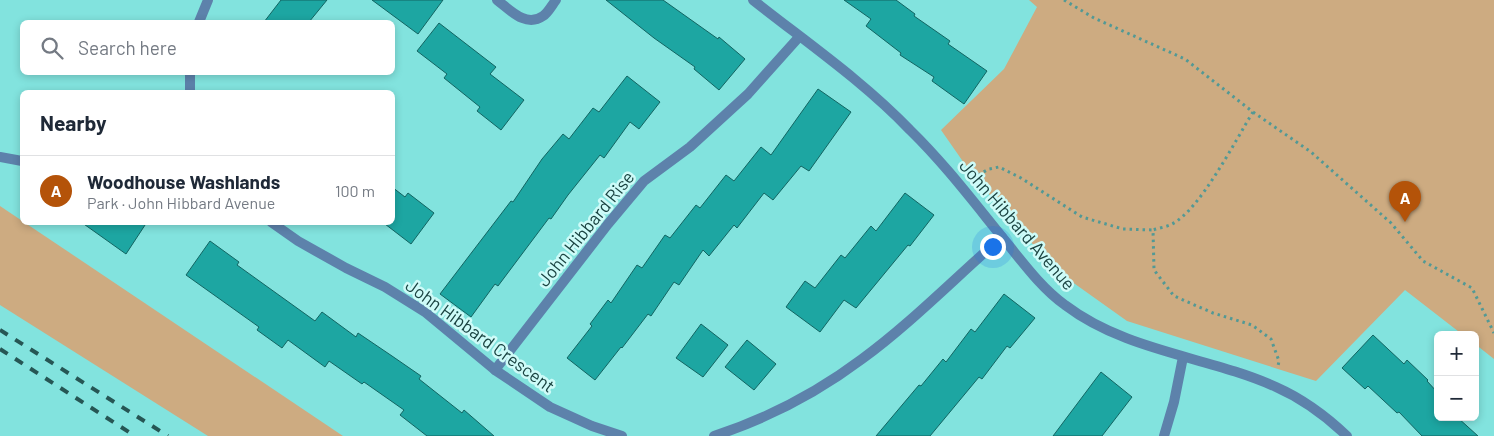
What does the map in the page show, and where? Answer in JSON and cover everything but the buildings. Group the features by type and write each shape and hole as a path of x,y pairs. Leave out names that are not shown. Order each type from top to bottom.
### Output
{"street":[{"path":"200,20 208,0"},
{"path":"497,0 521,18 534,20 544,16 556,0"},
{"name":"John Hibbard Avenue","path":"753,0 867,89 910,130 960,184 1035,276 1065,305 1094,324 1125,338 1276,387 1310,406 1347,436"},
{"name":"John Hibbard Rise","path":"495,370 608,224 644,181 690,147 748,94 799,37"},
{"path":"190,75 190,90"},
{"path":"0,157 20,161"},
{"name":"John Hibbard Crescent","path":"276,225 346,268 386,287 426,312 495,370 550,407 592,426 622,436"},
{"path":"714,436 742,432 828,383 863,358 1002,237"},
{"path":"1164,436 1174,402 1183,357"}],"path":[{"path":"1064,0 1094,18 1185,58 1253,112 1311,152 1391,223 1423,261 1472,288 1494,333"},
{"path":"960,184 990,169 999,167 1021,178 1082,217 1123,229 1153,230 1173,224 1186,213 1216,175 1253,112"},
{"path":"1153,230 1154,270 1174,296 1213,313 1252,325 1272,339 1279,361 1276,387"}],"shaded area":[{"path":"1029,0 1494,0 1494,359 1479,347 1479,331 1458,331 1405,290 1316,381 1127,321 1061,274 1008,218 964,163 941,130 1004,69 1037,7"},
{"path":"0,206 20,219 20,225 28,225 343,436 208,436 0,305"}],"railway":[{"path":"0,330 168,436"},
{"path":"0,349 135,436"}],"place":[{"name":"Woodhouse Washlands","path":"1405,222"}]}
